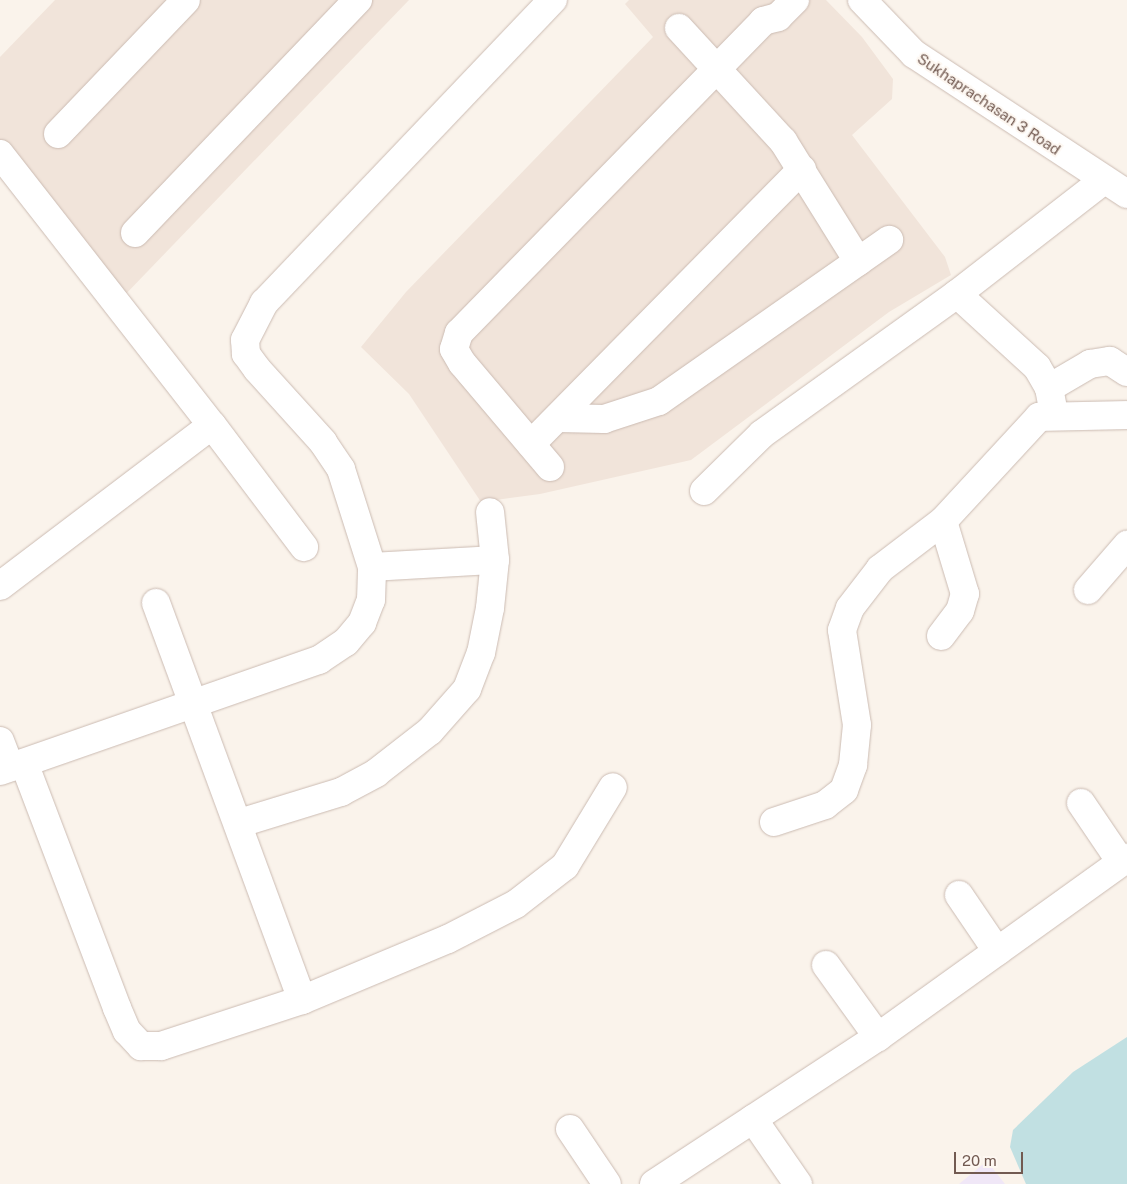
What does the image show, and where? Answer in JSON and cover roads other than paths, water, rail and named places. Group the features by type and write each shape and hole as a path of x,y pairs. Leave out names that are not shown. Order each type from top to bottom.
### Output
{"street":[{"path":"58,134 186,0"},
{"path":"135,233 358,0"},
{"path":"11,767 196,705 319,660 346,642 362,623 371,600 372,567 341,469 323,442 246,354 250,323 553,0"},
{"path":"550,467 462,363 454,349 459,333 720,68 765,11 778,17 795,0"},
{"name":"Sukhaprachasan 3 Road","path":"862,0 914,54 1127,194"},
{"path":"679,28 755,105 802,169 858,261"},
{"path":"0,154 212,425 304,547"},
{"path":"531,444 559,418 802,169"},
{"path":"704,491 762,434 958,294 1104,180"},
{"path":"559,418 604,420 659,400 889,240"},
{"path":"958,294 1037,367 1052,401"},
{"path":"774,822 825,805 844,790 853,765 857,725 842,630 850,608 880,569 943,521 1026,428 1090,364 1110,361 1127,372"},
{"path":"1052,401 1127,415"},
{"path":"0,586 212,425"},
{"path":"240,823 341,792 376,773 430,731 467,689 482,652 495,560 490,512"},
{"path":"941,636 960,611 965,594 943,521"},
{"path":"1088,590 1127,545"},
{"path":"372,567 495,560"},
{"path":"156,603 240,823 302,1000"},
{"path":"0,741 127,1031 141,1046 161,1046 302,1000 448,939 516,904 565,866 613,787"},
{"path":"654,1184 878,1037 1124,860 1081,803"},
{"path":"958,895 997,951"},
{"path":"826,965 878,1037"},
{"path":"753,1119 798,1184"},
{"path":"570,1129 607,1184"}],"water":[{"path":"1127,1037 1127,1184 1026,1184 1010,1147 1013,1130 1073,1072"}]}
